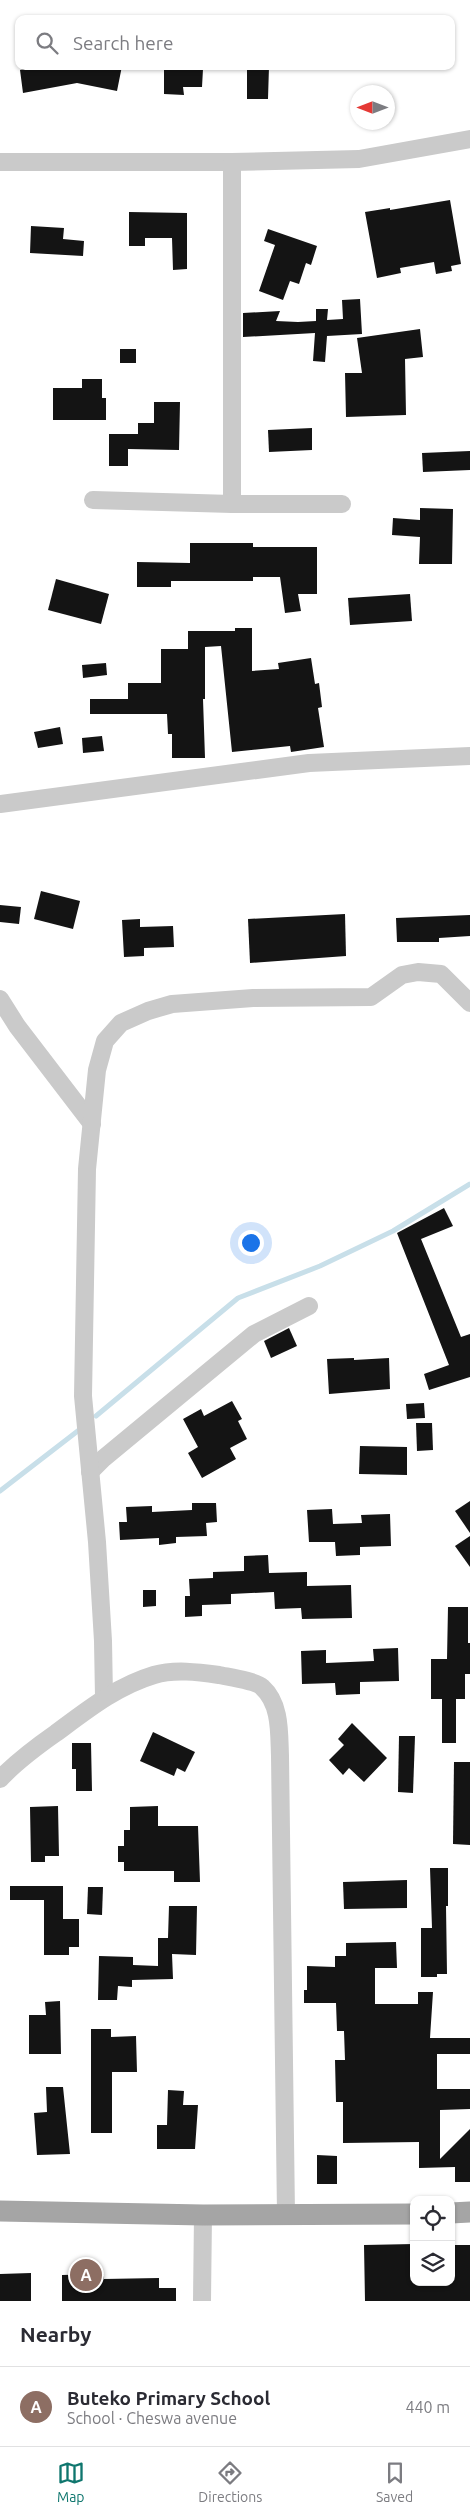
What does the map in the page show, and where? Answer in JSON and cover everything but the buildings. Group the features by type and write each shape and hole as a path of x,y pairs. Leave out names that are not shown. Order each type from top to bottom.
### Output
{"main road":[{"path":"0,2211 203,2215 410,2214"},
{"path":"455,2213 470,2212"}],"street":[{"path":"0,162 232,162 359,159 470,140"},
{"path":"232,162 232,504"},
{"path":"93,500 232,504 342,504"},
{"path":"0,804 309,763 470,756"},
{"path":"104,1697 103,1641 83,1396 84,1235 87,1169 97,1070 105,1041 121,1023 148,1011 190,1002 252,998 370,997 402,975 418,972 441,974 470,1004"},
{"path":"0,999 17,1026 92,1124"},
{"path":"90,1472 104,1458 254,1334 309,1306"},
{"path":"0,1779 13,1764 104,1697 153,1675 165,1672 200,1672 228,1676 262,1686 273,1702 278,1722 280,1756 286,2214"},
{"path":"202,2301 203,2215"}],"waterway":[{"path":"96,1416 238,1298 320,1266 393,1231 470,1184"},
{"path":"0,1491 79,1430"}],"place":[{"name":"Buteko Primary School","path":"86,2275"}]}
